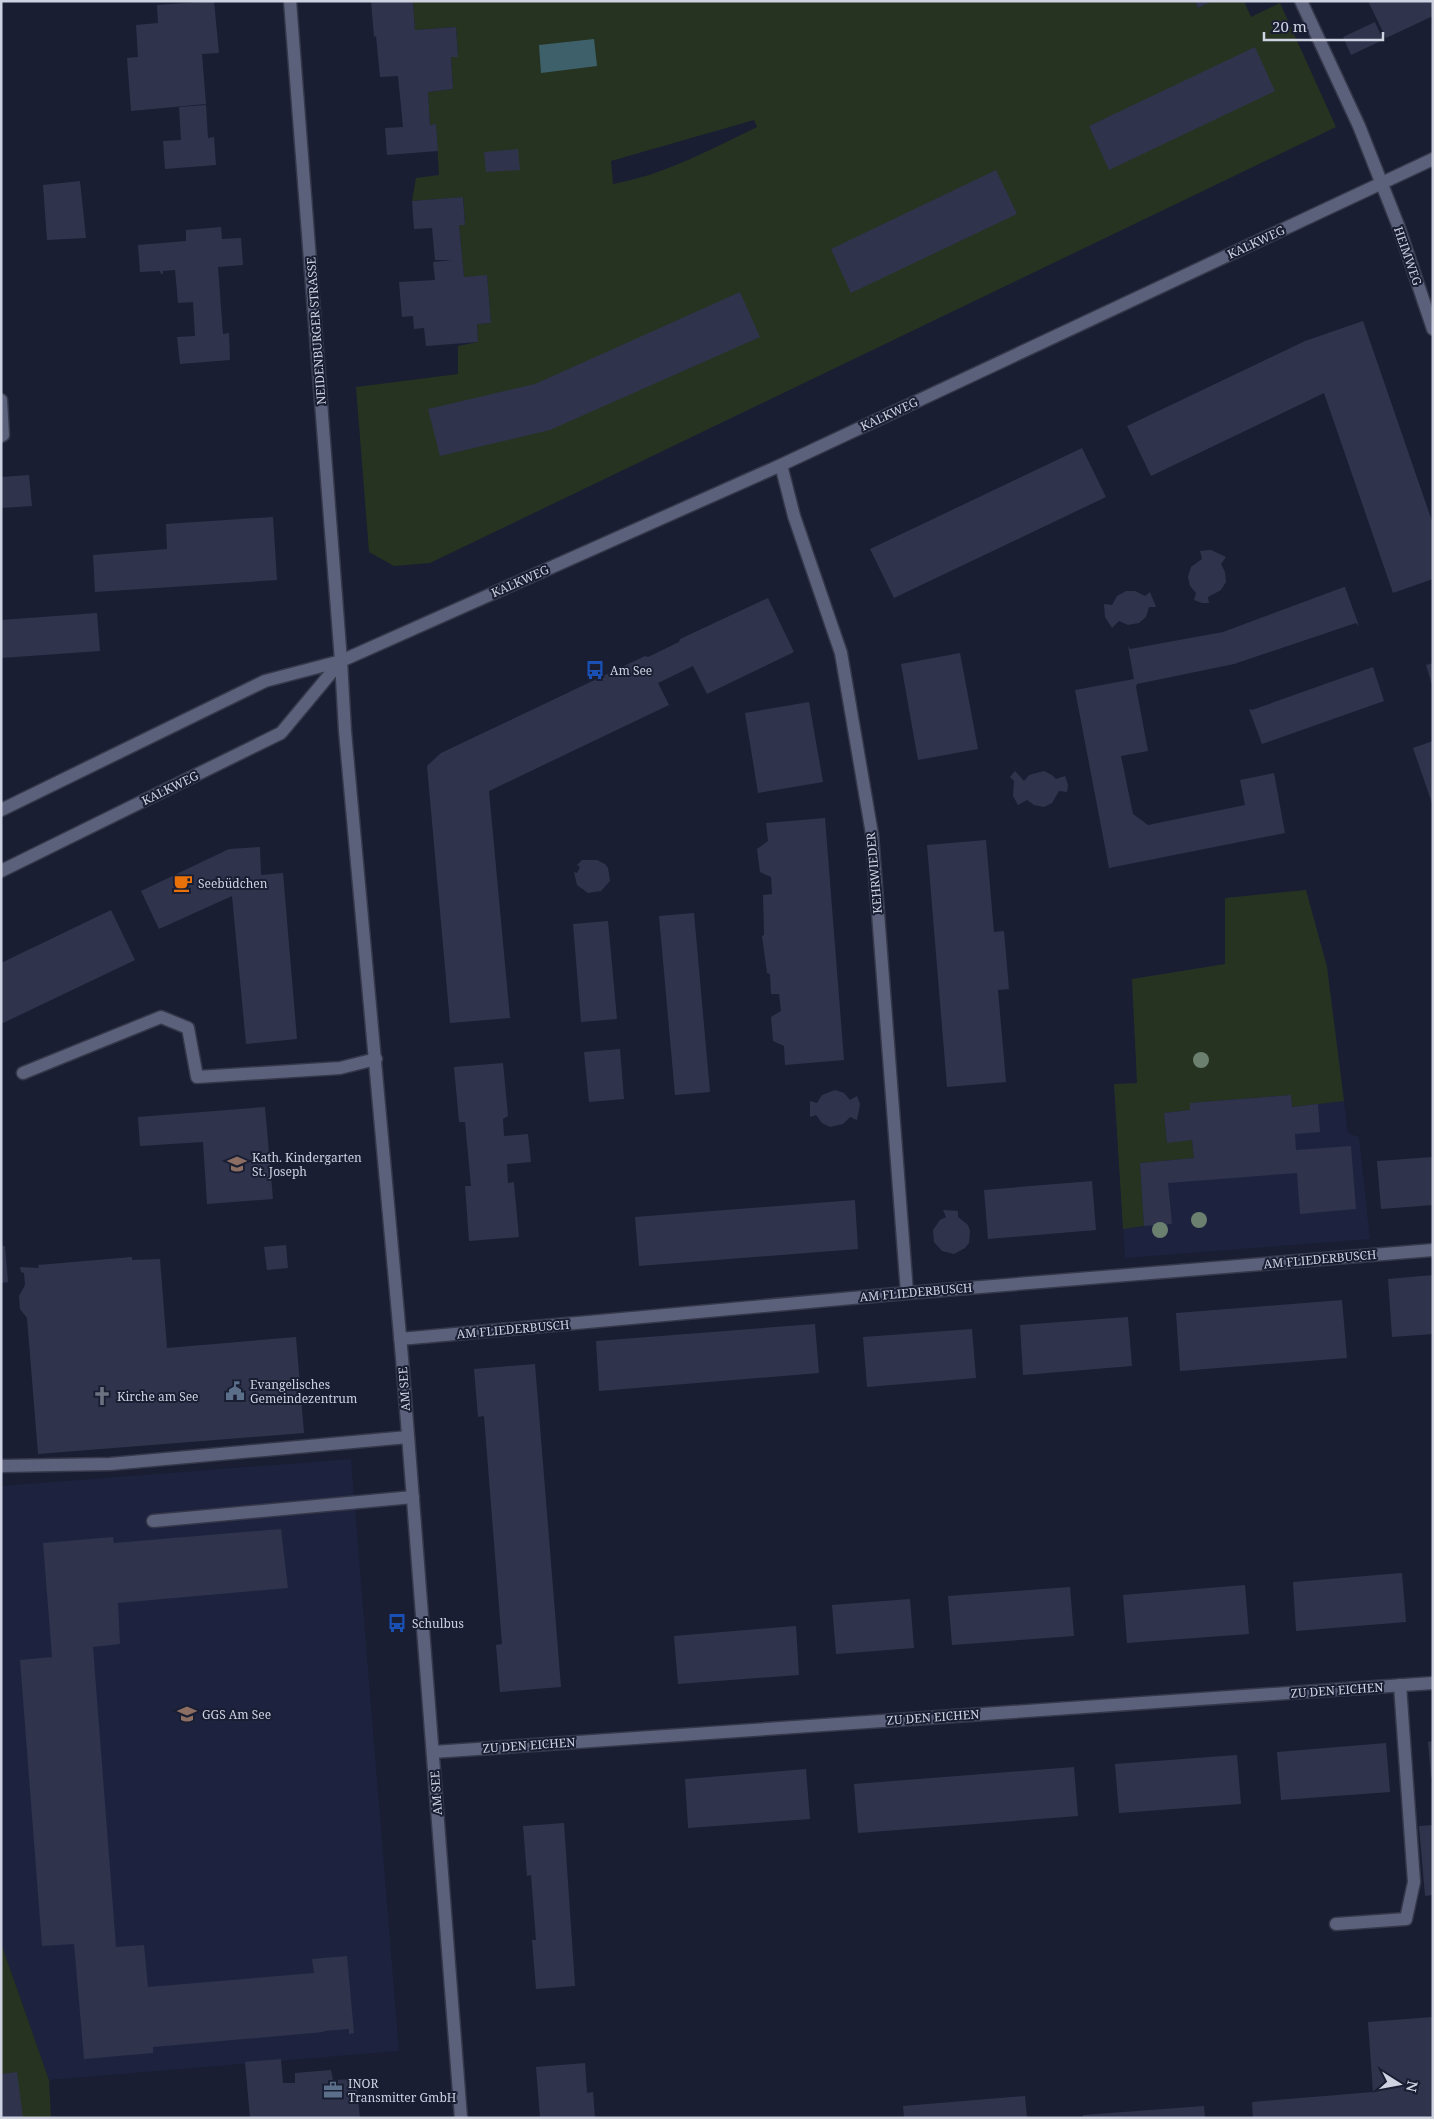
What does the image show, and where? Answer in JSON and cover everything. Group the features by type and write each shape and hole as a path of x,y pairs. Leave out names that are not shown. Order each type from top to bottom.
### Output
{"street":[{"name":"NEIDENBURGER STRASSE","path":"290,1 341,661"},
{"name":"HEIMWEG","path":"1301,1 1359,126 1380,184 1398,224 1433,329"},
{"name":"KALKWEG","path":"1,810 265,681 341,661 781,465 1433,159"},
{"path":"1,400 3,435 1,436"},
{"name":"KEHRWIEDER","path":"781,465 794,516 841,653 872,834 906,1293"},
{"name":"KALKWEG","path":"1,871 281,733 341,661"},
{"name":"AM SEE","path":"341,661 345,731 400,1339 461,2118"},
{"path":"23,1074 161,1017 188,1028 197,1076 340,1068 376,1058"},
{"name":"AM FLIEDERBUSCH","path":"400,1339 906,1293 1433,1250"},
{"path":"1,1466 110,1464 408,1437"},
{"path":"153,1521 413,1497"},
{"name":"ZU DEN EICHEN","path":"433,1752 1433,1683"},
{"path":"1336,1924 1406,1919 1414,1882 1400,1685"}],"shaded area":[{"path":"594,39 597,66 541,73 539,45"},
{"path":"1306,890 1327,967 1348,1133 1359,1137 1370,1239 1125,1258 1114,1084 1137,1083 1132,979 1225,964 1225,898"},
{"name":"GGS Am See","path":"351,1459 399,2051 49,2080 1,1943 1,1486"}],"green space":[{"path":"413,1 1195,1 1198,8 1212,1 1244,1 1251,17 1280,3 1336,127 430,563 394,566 369,552 356,387 458,374 458,346 478,342 477,324 491,323 487,276 464,277 459,225 465,224 463,197 412,201 416,178 439,175 436,124 430,125 428,92 453,89 451,57 458,56 456,27 415,30","holes":["754,120 757,127 669,168 613,184 611,161"]},
{"path":"1306,890 1327,967 1344,1101 1292,1107 1291,1095 1190,1103 1190,1110 1164,1113 1167,1142 1192,1140 1194,1158 1140,1163 1144,1226 1123,1229 1114,1084 1137,1083 1132,979 1225,964 1225,898"},
{"path":"1,1943 49,2080 51,2118 1,2118"}],"building":[{"path":"214,1 219,53 202,54 206,104 131,111 127,58 138,57 136,25 158,23 157,5"},
{"path":"371,1 413,1 415,30 456,27 458,57 451,57 453,89 428,92 430,125 436,124 438,151 387,155 385,128 403,127 398,76 380,77"},
{"path":"1195,1 1212,1 1198,8"},
{"path":"1368,1 1433,1 1433,16 1386,38"},
{"path":"1375,22 1383,40 1351,55 1343,37"},
{"path":"1255,47 1275,91 1109,170 1089,126"},
{"path":"206,105 208,138 214,137 216,165 165,169 163,141 181,140 179,107"},
{"path":"518,149 520,170 486,172 484,152"},
{"path":"996,170 1017,214 851,293 831,249"},
{"path":"80,181 86,238 47,240 43,185"},
{"path":"463,197 465,225 459,225 464,277 487,275 491,323 477,324 478,342 426,346 424,328 414,329 413,316 402,317 399,282 435,280 433,262 452,260 435,260 432,228 414,229 412,201"},
{"path":"221,227 222,239 241,238 243,265 218,267 223,334 229,333 230,360 180,364 177,337 195,336 193,302 178,303 175,270 163,271 163,274 160,271 140,272 138,245 186,241 186,230"},
{"path":"740,292 760,337 550,430 440,456 428,409 535,384"},
{"path":"1363,321 1433,524 1433,579 1393,593 1324,393 1151,476 1127,426 1305,341"},
{"path":"1082,448 1106,497 894,598 870,549"},
{"path":"29,475 32,506 1,508 1,477"},
{"path":"273,517 277,580 95,592 93,555 167,549 166,524"},
{"path":"1211,550 1226,557 1221,564 1225,572 1226,582 1221,590 1208,597 1209,603 1202,603 1194,600 1196,593 1190,586 1188,577 1191,567 1202,559 1200,551"},
{"path":"1345,587 1359,626 1356,623 1234,664 1137,684 1136,687 1148,751 1121,756 1133,814 1148,825 1245,805 1240,780 1274,773 1285,833 1109,868 1075,690 1134,679 1128,646 1130,649 1223,632"},
{"path":"1126,591 1135,591 1145,596 1150,592 1156,607 1149,607 1146,617 1139,623 1128,625 1119,621 1112,628 1105,617 1104,604 1112,605 1117,596"},
{"path":"768,598 794,652 707,694 693,666 658,683 669,705 489,791 510,1018 450,1023 427,766 441,753 645,656 648,657 679,642 680,639"},
{"path":"97,613 100,651 1,658 1,620"},
{"path":"960,653 978,749 918,760 901,664"},
{"path":"1433,663 1433,685 1432,685 1426,665"},
{"path":"1373,667 1384,701 1262,744 1249,709 1252,710"},
{"path":"809,702 823,782 758,793 745,713"},
{"path":"1433,741 1433,803 1432,803 1413,748"},
{"path":"1015,771 1024,781 1029,775 1044,771 1056,779 1065,776 1068,785 1067,792 1059,791 1052,803 1044,807 1034,805 1027,800 1018,805 1013,796 1014,781 1010,777"},
{"path":"825,818 844,1060 785,1065 784,1046 773,1041 771,1017 781,1011 779,994 771,994 770,974 767,973 762,936 764,935 763,895 772,894 771,877 760,872 757,849 768,841 766,823"},
{"path":"986,840 994,932 1004,931 1009,989 998,990 1006,1082 947,1087 927,845"},
{"path":"260,847 261,875 283,873 297,1039 246,1044 232,896 159,929 141,891 229,849"},
{"path":"582,860 597,860 608,868 610,881 601,891 588,893 577,885 574,872 577,873 580,867 577,865"},
{"path":"111,910 135,960 1,1024 1,963"},
{"path":"694,913 710,1092 675,1095 659,916"},
{"path":"608,921 617,1019 581,1022 573,924"},
{"path":"620,1049 624,1099 589,1102 584,1052"},
{"path":"503,1063 508,1116 503,1119 504,1136 528,1134 531,1162 507,1164 508,1183 514,1182 519,1237 469,1241 465,1186 471,1186 465,1122 459,1122 454,1067"},
{"path":"835,1090 844,1093 850,1100 857,1096 860,1104 857,1120 850,1117 843,1124 830,1127 822,1123 816,1115 810,1117 810,1101 817,1103 822,1095"},
{"path":"1291,1095 1292,1107 1318,1104 1320,1132 1295,1134 1296,1150 1351,1146 1356,1209 1300,1214 1297,1173 1168,1183 1172,1224 1144,1226 1140,1163 1194,1158 1192,1140 1167,1143 1164,1113 1190,1110 1190,1103"},
{"path":"265,1107 273,1199 207,1204 203,1142 140,1146 138,1117"},
{"path":"1433,1157 1433,1205 1381,1209 1377,1161"},
{"path":"1092,1181 1096,1230 988,1239 984,1190"},
{"path":"855,1200 858,1249 639,1266 635,1217"},
{"path":"943,1210 958,1211 958,1217 968,1225 970,1231 969,1243 965,1248 954,1254 942,1251 934,1242 933,1230 940,1220 946,1217"},
{"path":"286,1245 288,1268 267,1270 264,1247"},
{"path":"1,1246 5,1246 8,1282 1,1283"},
{"name":"Kirche am See","path":"132,1257 132,1260 160,1259 167,1348 296,1337 304,1433 38,1454 27,1318 20,1309 19,1296 25,1285 24,1273 21,1272 20,1267 39,1268 38,1265"},
{"path":"1433,1275 1433,1334 1392,1337 1388,1279"},
{"path":"1342,1300 1347,1358 1180,1371 1176,1313"},
{"path":"1128,1317 1132,1366 1023,1375 1020,1325"},
{"path":"815,1324 819,1373 599,1391 596,1341"},
{"path":"972,1329 976,1378 867,1387 863,1337"},
{"path":"535,1364 561,1687 500,1692 496,1645 502,1644 484,1416 478,1417 474,1369"},
{"path":"281,1529 288,1588 118,1603 120,1644 93,1647 116,1947 144,1945 148,1987 314,1973 312,1959 347,1956 354,2033 349,2034 349,2029 153,2047 153,2053 84,2059 74,1944 42,1946 20,1660 52,1657 43,1543 113,1537 114,1543"},
{"path":"1402,1573 1406,1622 1296,1631 1293,1582"},
{"path":"1245,1585 1249,1634 1127,1643 1123,1595"},
{"path":"1070,1587 1074,1636 952,1645 948,1596"},
{"path":"910,1599 914,1648 836,1654 832,1605"},
{"path":"796,1626 799,1675 678,1684 674,1636"},
{"path":"1433,1741 1433,1777 1431,1777 1428,1742"},
{"path":"1386,1743 1390,1792 1281,1800 1277,1752"},
{"path":"1237,1755 1241,1804 1119,1813 1115,1764"},
{"path":"1074,1767 1078,1816 858,1833 854,1784"},
{"path":"806,1769 810,1819 688,1828 685,1779"},
{"path":"564,1823 575,1986 536,1989 532,1940 536,1940 531,1875 527,1876 523,1826"},
{"path":"1433,1825 1433,1895 1425,1896 1419,1826"},
{"path":"1433,2017 1433,2118 1253,2118 1252,2102 1373,2092 1368,2022"},
{"path":"281,2059 283,2083 295,2083 295,2073 331,2070 333,2080 356,2079 360,2118 250,2118 245,2062"},
{"path":"585,2063 587,2093 593,2092 595,2118 540,2118 536,2067"},
{"path":"17,2072 23,2118 1,2118 1,2074"},
{"path":"1025,2096 1027,2118 904,2118 903,2106"},
{"path":"1204,2106 1205,2118 1083,2118 1083,2115"}],"place":[{"name":"Am See","path":"595,670"},
{"name":"Seebüdchen","path":"183,883"},
{"name":"Kath. Kindergarten St. Joseph","path":"237,1164"},
{"name":"Evangelisches Gemeindezentrum","path":"235,1391"},
{"name":"Kirche am See","path":"102,1396"},
{"name":"Schulbus","path":"397,1623"},
{"name":"GGS Am See","path":"187,1714"},
{"name":"INOR Transmitter GmbH","path":"333,2090"}]}
